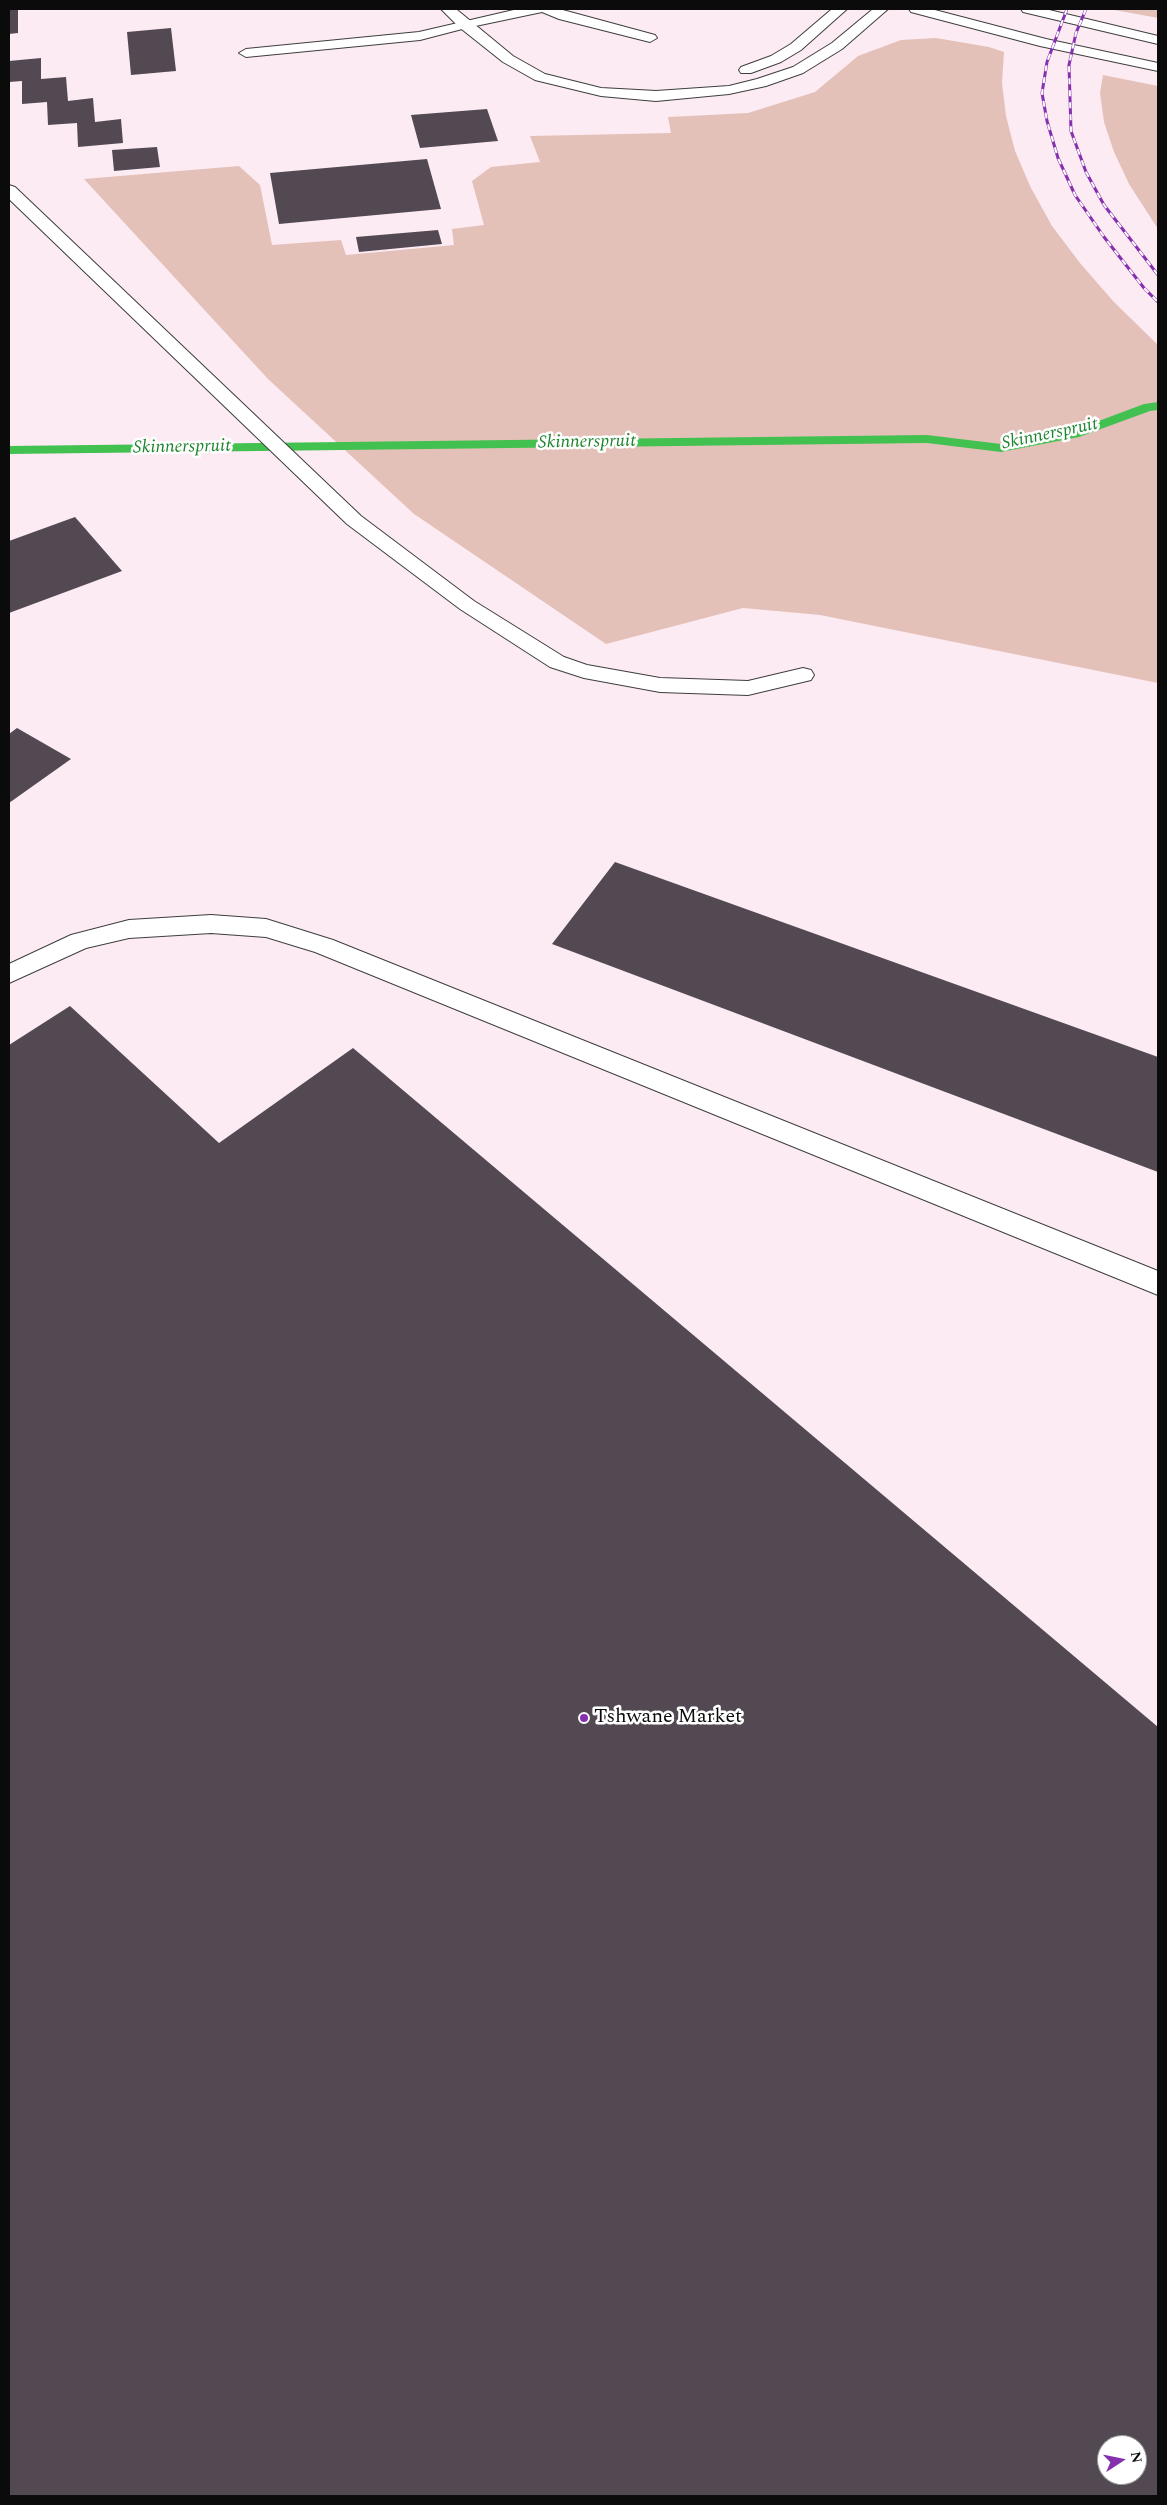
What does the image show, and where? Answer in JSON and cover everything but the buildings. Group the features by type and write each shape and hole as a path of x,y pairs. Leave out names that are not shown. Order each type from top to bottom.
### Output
{"street":[{"path":"448,9 508,59 540,77 601,92 656,96 729,90 762,83 798,70 837,46 881,9"},
{"path":"246,53 420,36 464,24 538,9"},
{"path":"547,9 564,16 650,38"},
{"path":"735,73 782,55 796,47 840,9"},
{"path":"916,9 1045,43 1158,67"},
{"path":"1028,9 1158,40"},
{"path":"508,59 554,71 610,81 673,82 716,77"},
{"path":"9,190 226,395 354,520 467,605 557,662 584,671 660,685 705,688 748,688 804,675"},
{"path":"9,974 80,941 129,929 211,924 266,928 333,949 1158,1283"}],"shaded area":[{"path":"1109,9 1158,9 1158,18"},
{"path":"936,38 989,47 1004,52 1002,83 1006,116 1015,151 1031,188 1052,226 1080,263 1113,301 1158,345 1158,683 820,615 743,608 606,644 414,514 268,379 84,179 239,166 260,185 272,245 341,240 346,255 454,245 452,229 484,225 472,181 491,167 540,162 530,136 671,133 668,117 748,113 815,92 858,56 901,40"},
{"path":"1103,75 1158,86 1158,229 1129,184 1114,152 1104,122 1100,93"}],"waterway":[{"name":"Skinnerspruit","path":"9,450 927,439 1001,448 1075,434 1148,407 1158,406"}],"railway":[{"path":"1067,9 1047,62 1042,93 1047,121 1058,158 1075,195 1104,237 1144,288 1158,302"},
{"path":"1086,9 1076,33 1069,65 1071,131 1086,172 1104,205 1158,275"}],"place":[{"name":"Tshwane Market","path":"584,1718"}]}
